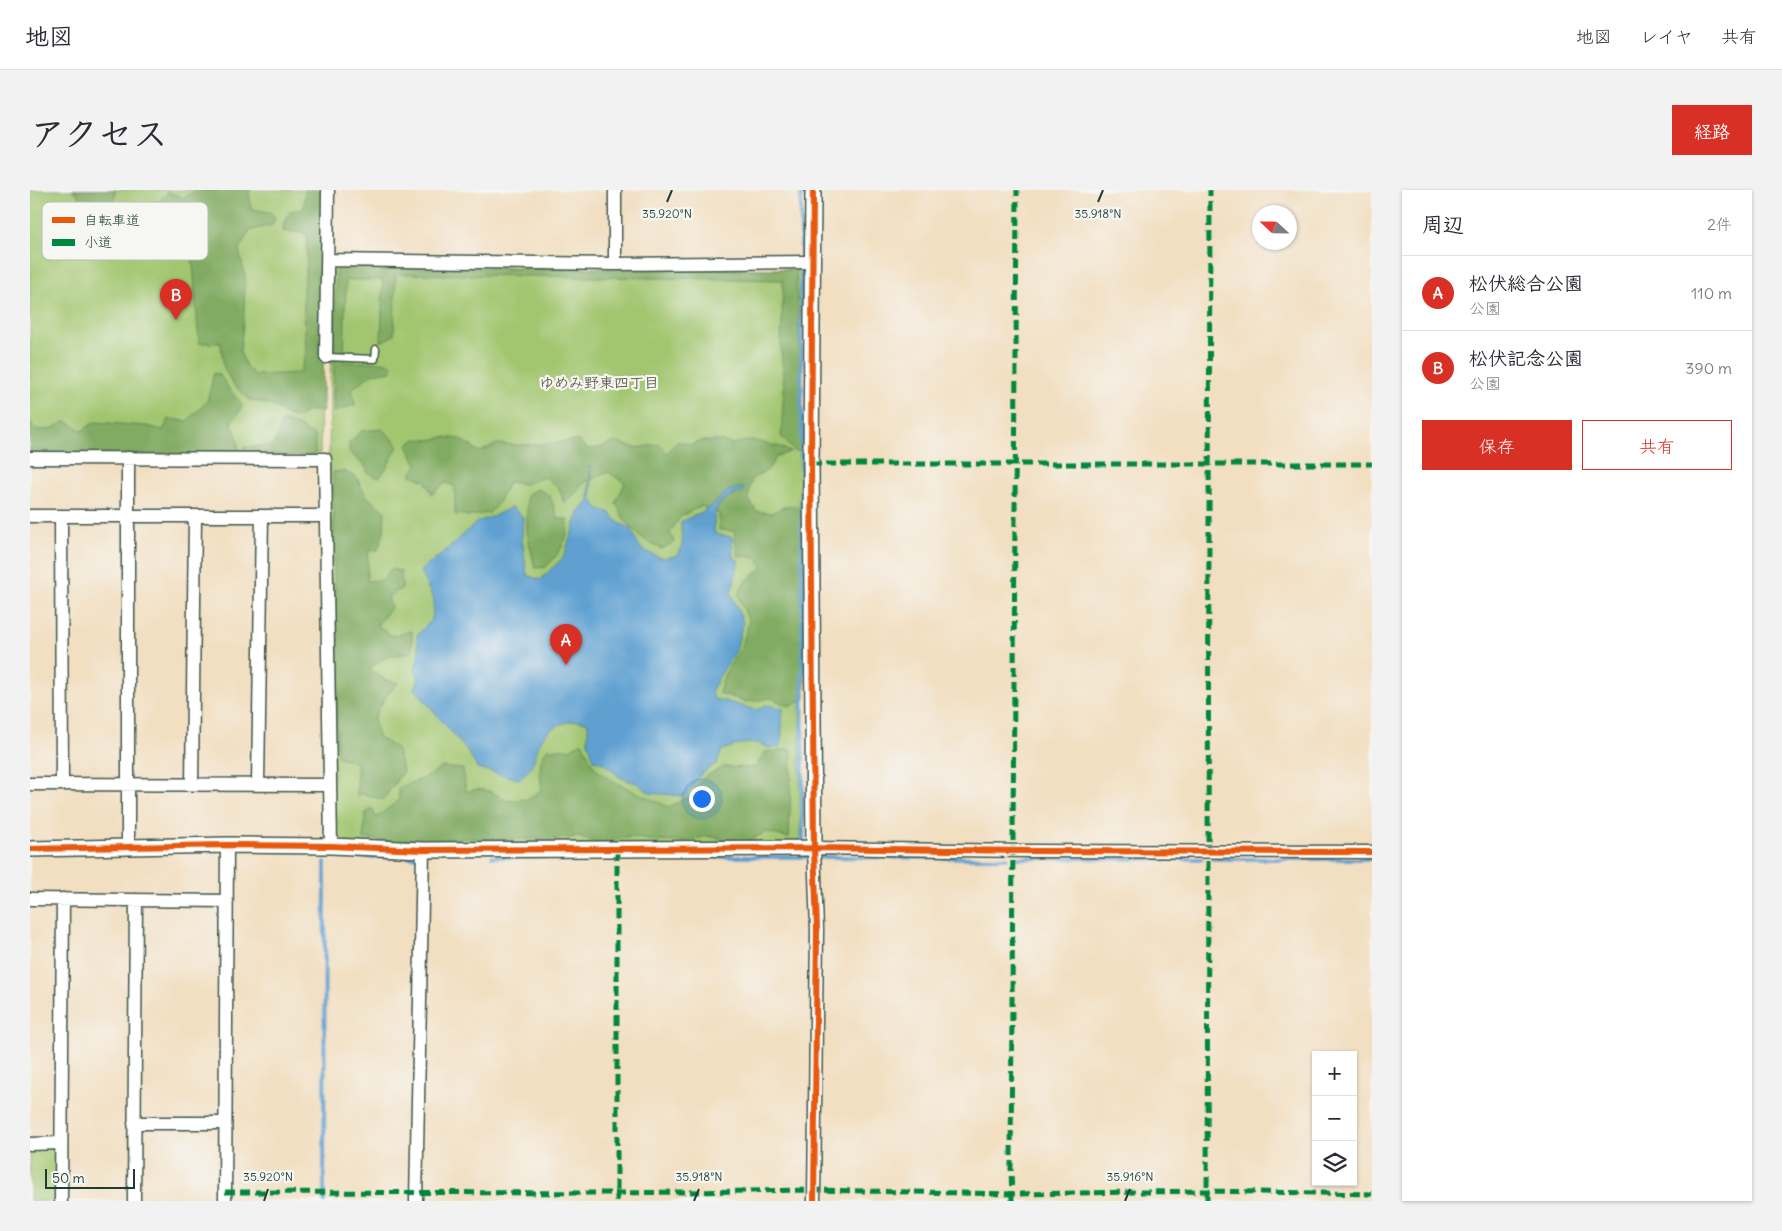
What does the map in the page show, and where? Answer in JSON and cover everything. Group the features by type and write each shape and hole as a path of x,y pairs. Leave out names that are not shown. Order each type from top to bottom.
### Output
{"street":[{"path":"326,357 328,190"},
{"path":"615,190 615,264"},
{"path":"813,190 814,848 816,929 814,1201"},
{"path":"328,260 615,264 812,262"},
{"path":"30,458 325,459 331,846"},
{"path":"128,458 128,847"},
{"path":"30,516 326,516"},
{"path":"61,516 62,784"},
{"path":"192,784 196,516"},
{"path":"258,784 262,516"},
{"path":"30,784 258,784 330,786"},
{"path":"30,849 227,845 331,846 423,854 814,848 1030,852 1372,852"},
{"path":"225,1201 227,845"},
{"path":"416,1201 423,854"},
{"path":"30,899 227,901"},
{"path":"60,1201 64,899"},
{"path":"134,1201 136,900"},
{"path":"134,1123 226,1123"},
{"path":"30,1144 61,1143"}],"lane":[{"path":"326,357 375,359 376,349"}],"green space":[{"path":"30,190 323,190 320,453 30,451"},
{"path":"71,190 115,190 115,197 109,202 82,202 77,193"},
{"path":"196,190 249,190 251,209 270,212 275,217 272,225 249,231 239,250 245,276 240,352 246,366 254,375 300,373 306,353 303,291 307,260 306,233 283,231 284,222 291,211 304,209 305,190 325,190 323,411 308,411 297,418 283,413 274,406 250,400 232,383 223,365 221,343 199,343 193,260 208,260 208,202 159,202 168,192 184,198"},
{"path":"332,265 800,269 800,849 334,844 329,459"},
{"path":"396,268 394,335 381,342 383,280 346,280 344,362 383,362 392,365 392,371 371,374 352,389 355,405 333,412 336,269"},
{"path":"400,268 796,270 805,451 794,451 781,436 784,388 781,349 783,280 399,274"},
{"path":"214,373 220,375 231,392 242,404 240,411 231,422 237,437 240,455 30,454 30,424 38,430 51,429 66,421 82,431 95,422 147,426 163,430 169,419 187,421 207,402"},
{"path":"281,422 294,424 315,436 315,457 245,455 244,447 272,446 278,436"},
{"path":"382,429 398,446 379,478 368,473 365,466 349,452 349,443 361,431"},
{"path":"444,437 460,439 480,452 497,444 546,444 578,440 587,449 598,448 615,442 636,448 660,444 667,453 678,441 691,445 701,441 722,441 732,444 752,440 780,447 791,452 777,456 767,471 752,478 748,498 756,511 771,513 787,506 805,505 805,699 789,706 771,698 747,702 719,693 724,675 742,646 749,622 738,595 745,582 763,567 754,556 738,556 734,531 719,530 719,514 701,506 681,516 670,532 674,542 662,549 640,536 623,518 616,502 625,483 608,472 583,483 575,494 564,503 559,488 545,477 524,484 508,482 498,503 489,513 469,516 455,514 455,486 445,483 432,494 425,481 411,475 417,464 407,445 416,439 431,440"},
{"path":"343,471 356,477 367,497 385,512 384,531 378,550 368,551 367,581 382,580 391,569 401,571 402,588 388,597 391,608 377,625 393,636 412,631 412,652 384,658 369,669 386,680 398,683 386,696 374,718 378,737 396,748 403,771 383,800 365,794 357,795 357,763 337,756 333,472"},
{"path":"538,489 550,496 558,519 567,519 568,526 566,539 555,556 546,567 535,568 527,532 527,494"},
{"path":"582,742 594,766 608,778 669,807 692,795 703,778 723,767 755,768 765,752 792,749 789,838 766,832 744,843 707,836 683,842 656,841 631,837 598,844 579,837 546,840 474,838 394,842 363,838 366,813 372,808 376,818 399,800 398,788 429,776 442,767 463,769 466,792 472,790 487,791 507,801 529,799 542,789 541,763 548,749 570,749"},
{"path":"55,1148 56,1201 30,1201 30,1149"}],"water":[{"path":"590,466 592,500 597,508 609,512 619,523 630,528 641,549 661,558 676,556 679,551 682,543 681,522 710,507 727,492 744,488 743,492 734,494 722,501 714,518 715,534 732,537 733,557 739,561 731,593 743,622 736,651 711,692 714,699 757,710 766,705 783,708 781,747 769,748 758,743 741,744 722,750 717,763 701,774 684,796 650,793 637,783 621,778 603,763 594,760 588,742 588,723 583,721 571,721 549,731 540,743 530,768 519,779 477,768 469,753 415,689 419,679 415,668 419,656 417,635 432,620 434,600 420,572 477,522 512,507 523,517 522,539 527,575 540,580 563,558 580,510 589,503"}],"waterway":[{"path":"801,190 803,845"},
{"path":"352,857 417,857"},
{"path":"492,857 810,857"},
{"path":"822,857 1007,858"},
{"path":"1018,858 1202,859"},
{"path":"1213,859 1372,859"},
{"path":"324,1201 325,862"}],"marked path":[{"path":"1012,1201 1017,190"},
{"path":"1207,1201 1210,190"},
{"path":"811,464 1372,464"},
{"path":"617,850 617,1201"},
{"path":"225,1192 617,1193 814,1190 1012,1194 1207,1191 1372,1194"}],"cycle path":[{"path":"813,190 811,464 814,848 817,929 814,1201"},
{"path":"30,849 227,845 331,846 423,850 814,848 1372,852"}],"place":[{"name":"松伏記念公園","path":"176,320"},
{"name":"松伏総合公園","path":"566,665"}],"district":[{"name":"ゆめみ野東四丁目","path":"599,383"}]}
